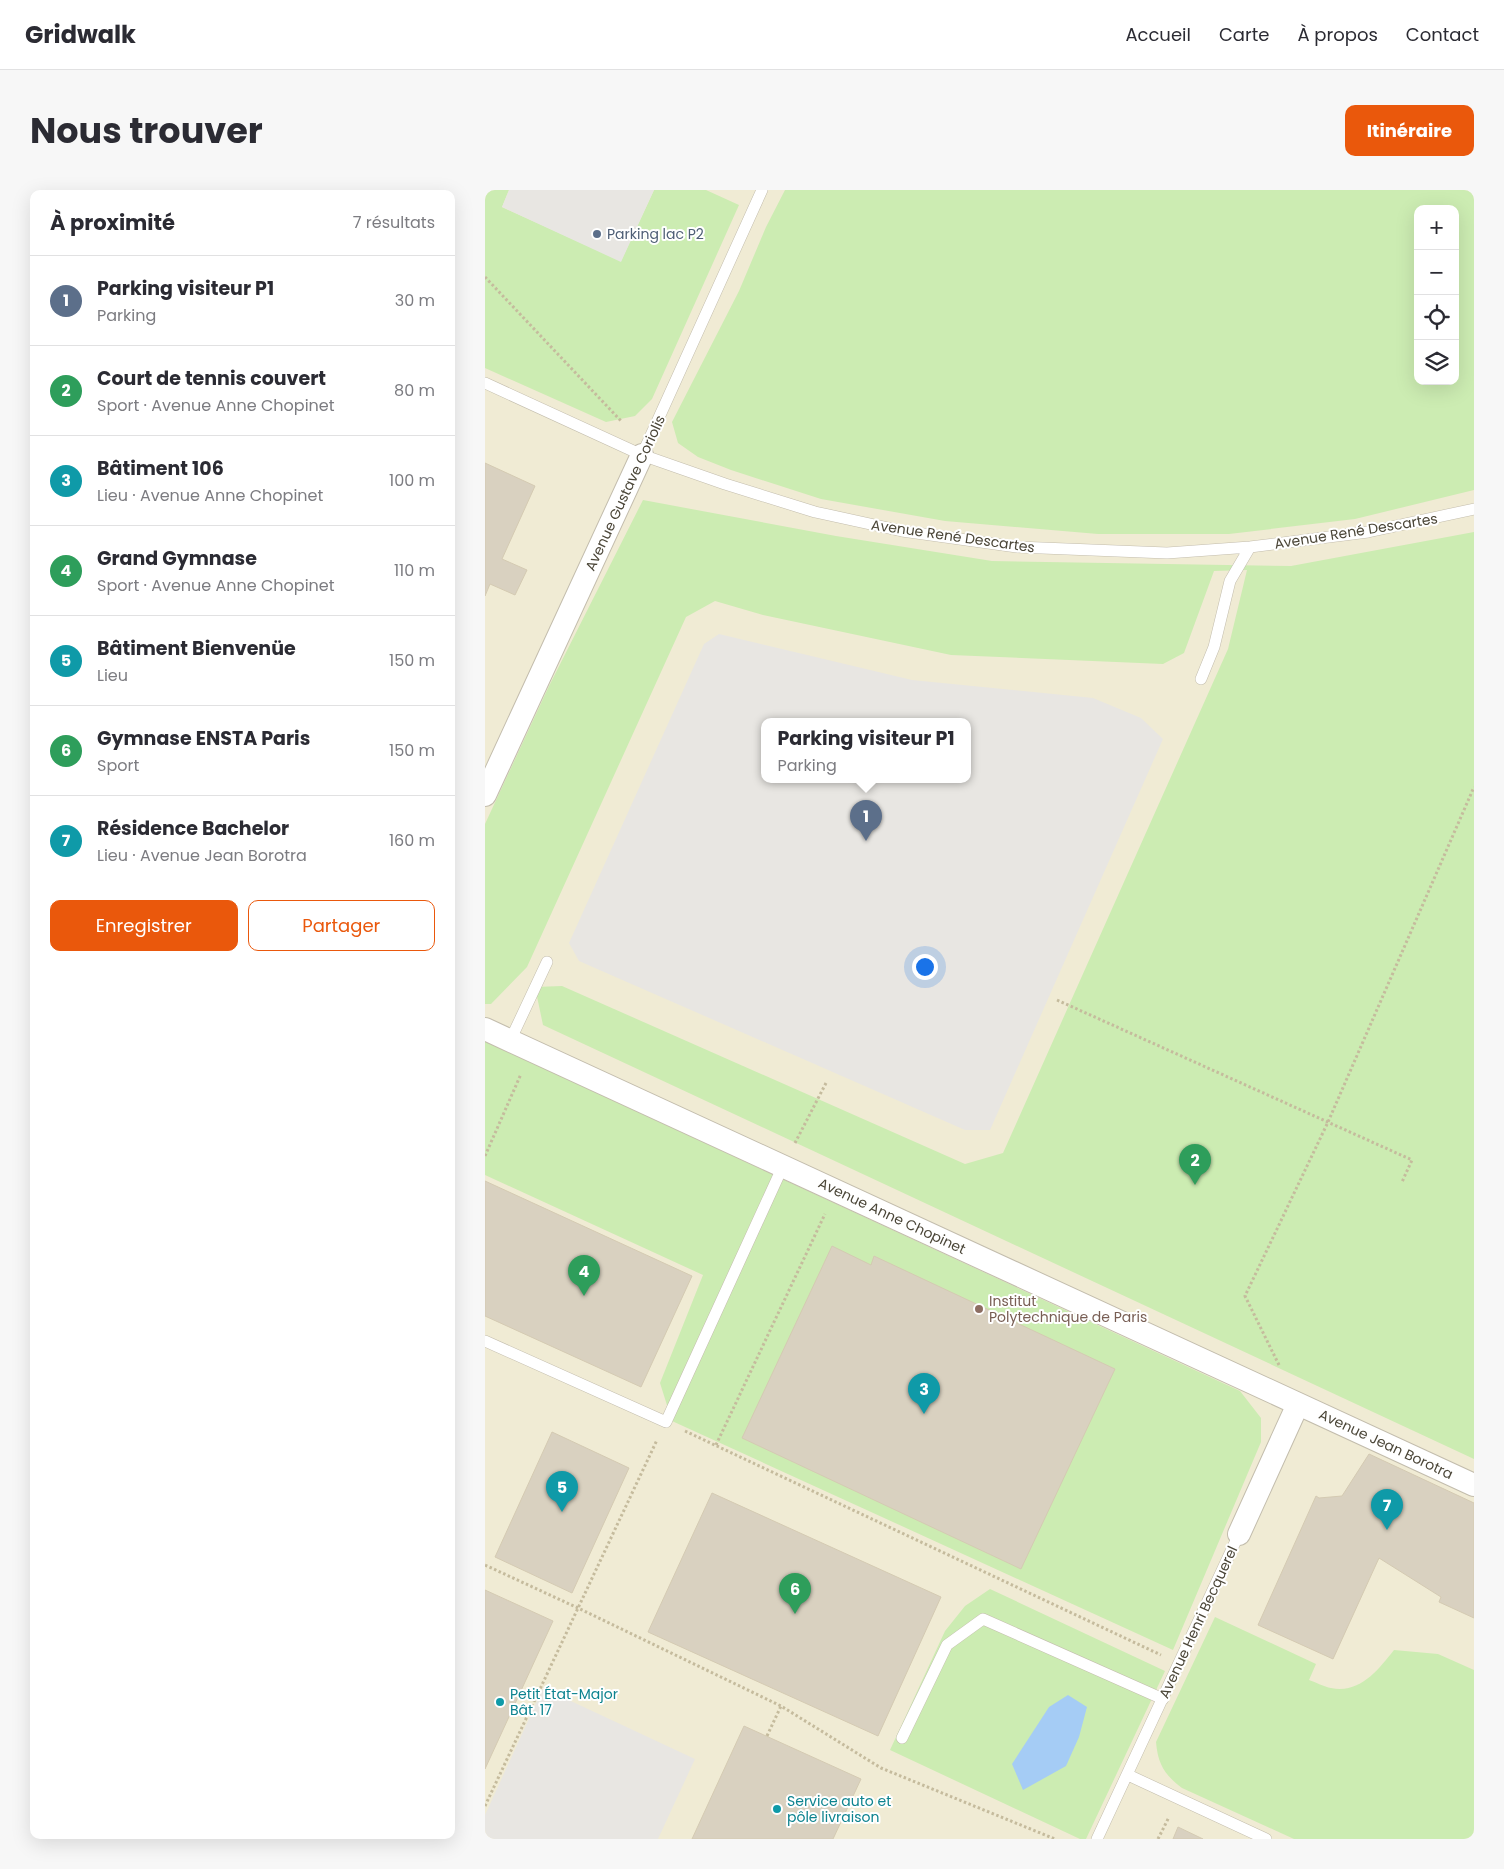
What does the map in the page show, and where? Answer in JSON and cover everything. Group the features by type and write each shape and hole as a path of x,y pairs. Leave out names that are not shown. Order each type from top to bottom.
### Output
{"street":[{"name":"Avenue Gustave Coriolis","path":"485,795 642,455"},
{"name":"Avenue Anne Chopinet","path":"485,1029 1298,1404"},
{"name":"Avenue Jean Borotra","path":"1298,1404 1474,1485"},
{"name":"Avenue Henri Becquerel","path":"1239,1534 1298,1404"}],"lane":[{"name":"Avenue Gustave Coriolis","path":"642,455 762,190"},
{"name":"Avenue René Descartes","path":"485,383 642,455 725,484 815,512 902,531 1017,547 1167,553 1250,547 1367,532 1474,509"},
{"path":"1201,679 1214,647 1230,580 1250,547"},
{"path":"510,1041 547,962"},
{"path":"485,1341 666,1422 783,1166"},
{"name":"Avenue Henri Becquerel","path":"1097,1839 1239,1534"},
{"path":"902,1738 947,1645 983,1619 1163,1698"},
{"path":"1128,1775 1266,1839"}],"path":[{"path":"485,277 637,437 642,455"},
{"path":"1298,1404 1245,1296 1328,1122 1474,787"},
{"path":"1057,1000 1412,1160 1401,1182"},
{"path":"485,1156 531,1050"},
{"path":"783,1166 826,1083"},
{"path":"717,1445 836,1191"},
{"path":"485,1806 666,1422 1180,1664"},
{"path":"485,1565 781,1706 881,1768 1055,1839"},
{"path":"767,1736 781,1706"}],"shaded area":[{"name":"Institut Polytechnique de Paris","path":"485,190 1474,190 1474,1839 485,1839"},
{"name":"Parking lac P2","path":"509,190 654,190 621,262 502,207"},
{"path":"719,634 912,680 1093,698 1141,718 1163,739 990,1130 965,1130 579,961 569,943 704,644"},
{"path":"543,1688 695,1759 658,1839 485,1839 485,1815"}],"green space":[{"path":"485,190 509,190 502,207 621,261 654,190 706,190 739,205 652,399 635,416 606,422 485,368"},
{"path":"785,190 1474,190 1474,490 1355,519 1229,534 1098,534 945,521 821,499 731,470 698,457 678,443 672,422 739,291 766,227"},
{"path":"643,500 836,536 992,561 1291,566 1474,532 1474,1459 543,1025 535,987 562,986 965,1164 1003,1153 1228,649 1247,570 1214,571 1184,653 1163,664 951,655 763,615 715,601 686,617 527,967 491,1004 485,1004 485,824 549,686"},
{"path":"485,1041 1240,1391 1261,1418 1261,1442 1173,1650 672,1421 660,1383 703,1275 485,1175"},
{"path":"990,1589 1165,1671 1086,1839 1080,1839 890,1750 945,1631 965,1606"},
{"path":"1215,1617 1316,1664 1309,1680 1326,1687 1341,1689 1359,1684 1375,1672 1394,1650 1438,1654 1474,1670 1474,1839 1294,1839 1182,1788 1176,1783 1163,1769 1156,1742"}],"water":[{"path":"1068,1695 1087,1707 1079,1737 1066,1766 1023,1790 1012,1764 1049,1707"}],"building":[{"path":"485,463 535,486 502,559 527,570 515,595 490,584 485,596"},
{"path":"485,1181 692,1276 641,1387 485,1316"},
{"path":"832,1246 871,1265 874,1256 1115,1369 1021,1569 742,1438"},
{"path":"552,1432 629,1468 572,1593 495,1557"},
{"path":"1369,1454 1474,1503 1474,1618 1439,1602 1441,1597 1379,1558 1333,1659 1258,1625 1316,1496 1319,1498 1342,1496"},
{"path":"712,1493 941,1597 878,1736 648,1632"},
{"name":"Petit État-Major Bât. 17","path":"485,1590 553,1621 485,1769"},
{"name":"Service auto et pôle livraison","path":"744,1726 861,1779 833,1839 692,1839"},
{"path":"1178,1827 1203,1839 1173,1839"}],"place":[{"name":"Parking lac P2","path":"597,234"},
{"name":"Parking visiteur P1","path":"866,841"},
{"name":"Court de tennis couvert","path":"1195,1185"},
{"name":"Grand Gymnase","path":"584,1296"},
{"name":"Institut Polytechnique de Paris","path":"979,1309"},
{"name":"Bâtiment 106","path":"924,1414"},
{"name":"Bâtiment Bienvenüe","path":"562,1512"},
{"name":"Résidence Bachelor","path":"1387,1530"},
{"name":"Gymnase ENSTA Paris","path":"795,1614"},
{"name":"Petit État-Major Bât. 17","path":"500,1702"},
{"name":"Service auto et pôle livraison","path":"777,1809"}]}
